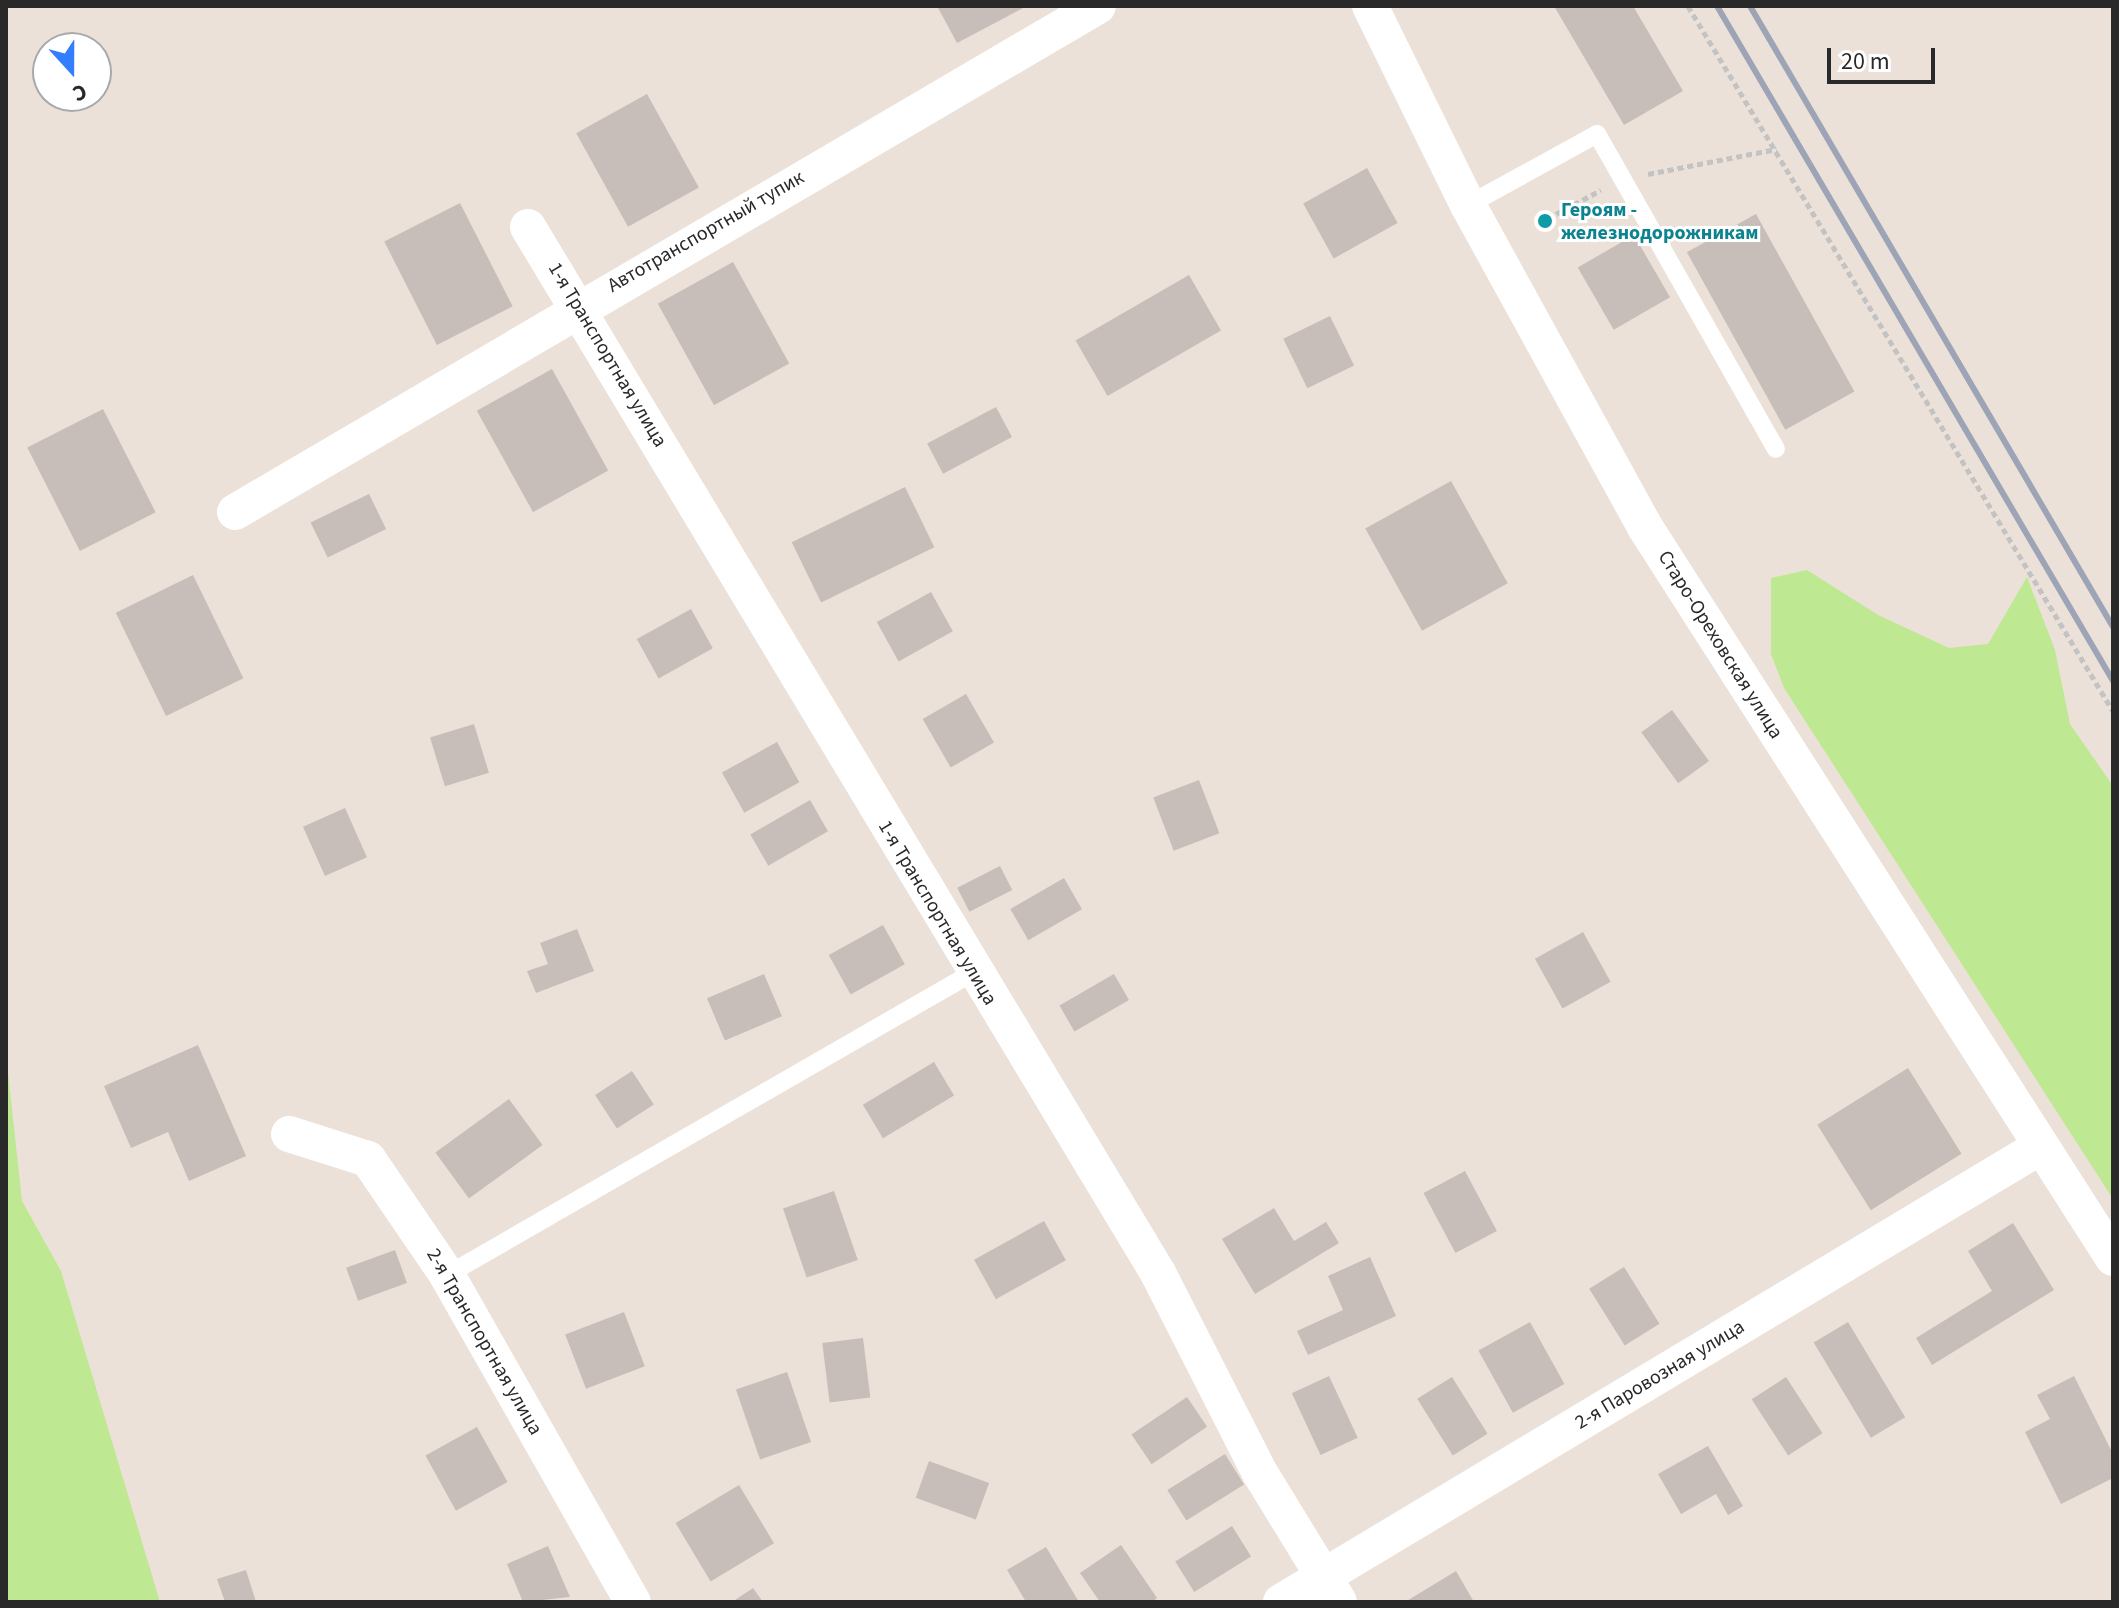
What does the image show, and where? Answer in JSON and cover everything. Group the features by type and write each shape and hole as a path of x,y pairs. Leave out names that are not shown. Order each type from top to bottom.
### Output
{"street":[{"name":"Автотранспортный тупик","path":"235,512 579,306 1098,6"},
{"name":"Старо-Ореховская улица","path":"1370,6 1468,205 1645,527 2038,1148 2113,1258"},
{"name":"1-я Транспортная улица","path":"528,227 579,306 972,973 1158,1273 1260,1473 1331,1589"},
{"name":"2-я Транспортная улица","path":"289,1134 368,1159 447,1275 633,1602"},
{"name":"2-я Паровозная улица","path":"1281,1602 1331,1589 2038,1148"}],"lane":[{"path":"1468,205 1597,134 1776,449"},
{"path":"447,1275 972,973"}],"path":[{"path":"1688,6 2113,711"},
{"path":"1556,214 1623,179 1777,149"}],"green space":[{"path":"1807,570 1878,615 1949,648 1988,644 2027,577 2055,650 2070,724 2113,786 2113,1199 1784,688 1771,654 1771,578"},
{"path":"6,1054 22,1201 61,1271 160,1602 6,1602"}],"building":[{"path":"937,6 1027,6 957,43"},
{"path":"1554,6 1633,6 1683,91 1624,125"},
{"path":"647,94 699,188 628,227 576,133"},
{"path":"1367,168 1398,223 1334,258 1303,203"},
{"path":"460,203 513,306 437,345 384,242"},
{"path":"1756,214 1854,392 1785,430 1687,252"},
{"path":"1634,235 1670,297 1614,330 1578,268"},
{"path":"733,262 789,363 714,405 658,304"},
{"path":"1189,275 1221,330 1108,396 1076,340"},
{"path":"1330,316 1354,365 1307,388 1283,339"},
{"path":"552,369 608,470 533,512 477,411"},
{"path":"996,407 1012,437 943,474 927,444"},
{"path":"103,409 156,512 80,551 27,448"},
{"path":"1451,481 1508,583 1422,631 1365,529"},
{"path":"905,487 934,547 821,602 792,542"},
{"path":"369,494 386,529 328,558 311,522"},
{"path":"193,575 243,678 166,716 116,613"},
{"path":"931,592 953,631 899,661 877,622"},
{"path":"691,609 713,648 659,678 637,639"},
{"path":"966,694 994,742 951,767 923,719"},
{"path":"1672,710 1709,761 1678,783 1641,732"},
{"path":"474,724 489,773 445,786 430,737"},
{"path":"777,742 799,782 744,813 722,773"},
{"path":"1199,780 1219,833 1174,851 1153,798"},
{"path":"810,800 828,831 768,866 750,834"},
{"path":"345,808 367,857 325,876 303,827"},
{"path":"1000,866 1012,890 969,912 957,888"},
{"path":"1064,878 1082,909 1028,940 1010,909"},
{"path":"883,925 905,964 851,994 829,955"},
{"path":"577,929 594,971 536,993 527,971 548,964 540,943"},
{"path":"1583,932 1611,982 1563,1009 1535,959"},
{"path":"764,974 782,1016 725,1041 707,998"},
{"path":"1114,974 1129,1000 1074,1031 1059,1006"},
{"path":"198,1045 246,1156 189,1181 168,1132 131,1148 104,1086"},
{"path":"934,1062 954,1095 883,1138 863,1105"},
{"path":"1908,1068 1962,1154 1871,1210 1817,1125"},
{"path":"632,1071 654,1105 617,1129 595,1095"},
{"path":"509,1099 543,1145 469,1199 435,1152"},
{"path":"1465,1171 1497,1231 1455,1253 1424,1193"},
{"path":"834,1191 858,1260 807,1278 783,1209"},
{"path":"1274,1208 1294,1241 1326,1222 1339,1243 1255,1294 1222,1239"},
{"path":"1044,1221 1066,1260 996,1299 974,1260"},
{"path":"2013,1223 2054,1290 1932,1365 1916,1338 1992,1291 1968,1251"},
{"path":"395,1250 407,1283 358,1301 346,1268"},
{"path":"1370,1257 1396,1316 1308,1355 1297,1331 1343,1310 1328,1276"},
{"path":"1624,1267 1660,1324 1625,1346 1589,1289"},
{"path":"624,1312 645,1366 586,1389 565,1335"},
{"path":"1530,1322 1564,1384 1513,1413 1478,1351"},
{"path":"1848,1322 1905,1417 1871,1438 1814,1343"},
{"path":"863,1338 870,1398 830,1403 822,1343"},
{"path":"787,1372 811,1442 760,1460 736,1390"},
{"path":"1329,1376 1358,1438 1321,1455 1292,1393"},
{"path":"2074,1376 2113,1454 2113,1478 2061,1504 2025,1432 2050,1419 2037,1395"},
{"path":"1452,1377 1488,1434 1453,1456 1417,1399"},
{"path":"1786,1377 1822,1433 1788,1456 1752,1399"},
{"path":"1187,1397 1207,1427 1152,1464 1131,1434"},
{"path":"477,1427 508,1482 456,1511 425,1456"},
{"path":"1708,1446 1743,1506 1728,1515 1716,1494 1681,1514 1658,1474"},
{"path":"1225,1454 1244,1485 1186,1521 1167,1490"},
{"path":"929,1461 989,1483 976,1520 916,1498"},
{"path":"739,1485 774,1543 711,1581 676,1523"},
{"path":"1232,1526 1251,1557 1194,1592 1175,1562"},
{"path":"1121,1545 1157,1598 1152,1602 1100,1602 1080,1573"},
{"path":"548,1546 570,1597 523,1602 507,1564"},
{"path":"1046,1547 1079,1602 1026,1602 1007,1570"},
{"path":"246,1570 256,1602 225,1602 217,1579"},
{"path":"1456,1571 1474,1602 1405,1602"},
{"path":"753,1588 763,1602 732,1602"}],"railway":[{"path":"1717,6 2113,681"},
{"path":"1750,6 2113,627"}],"place":[{"name":"Героям - железнодорожникам","path":"1545,221"}]}
